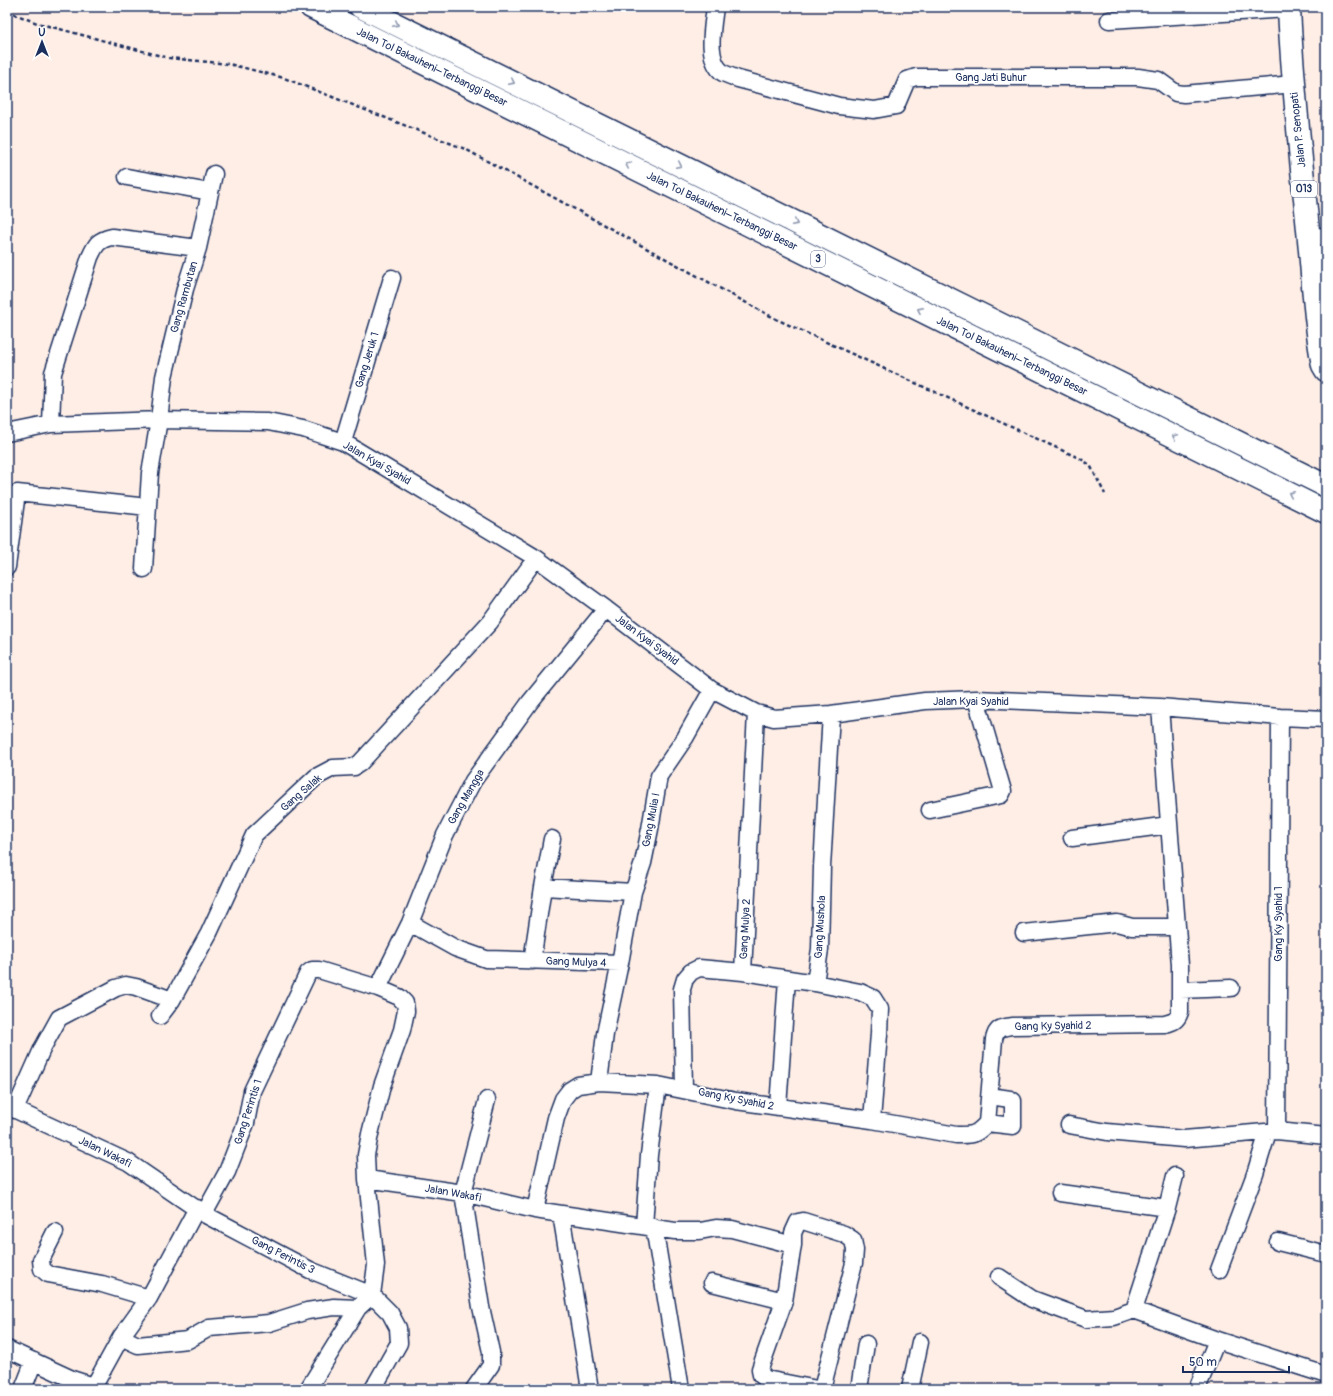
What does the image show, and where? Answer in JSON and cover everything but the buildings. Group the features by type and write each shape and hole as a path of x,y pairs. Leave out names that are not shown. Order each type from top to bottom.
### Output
{"main road":[{"name":"Jalan Tol Bakauheni–Terbanggi Besar","path":"311,7 1326,512"},
{"name":"Jalan Tol Bakauheni–Terbanggi Besar","path":"361,7 1326,486"},
{"name":"Jalan P. Senopati","path":"1289,8 1294,84 1318,236 1322,366 1326,370"}],"street":[{"name":"Gang Jati Buhur","path":"715,7 711,39 713,59 722,72 738,79 840,106 874,110 896,106 907,80 916,77 1138,77 1158,80 1176,93 1184,94 1294,84"},
{"path":"1109,20 1289,8"},
{"name":"Gang Rambutan","path":"144,569 150,473 159,420 164,377 185,289 198,248 214,174"},
{"path":"127,177 210,192"},
{"path":"51,424 53,373 90,257 96,245 102,239 112,237 198,248"},
{"name":"Gang Jeruk 1","path":"343,442 392,278"},
{"name":"Jalan Kyai Syahid","path":"7,433 51,424 159,420 268,422 303,429 343,442 536,558 606,609 712,690 756,713 774,718 832,714 925,701 976,699 1160,707 1280,717 1326,719"},
{"path":"7,567 12,492 148,506"},
{"name":"Gang Salak","path":"160,1016 172,1000 209,933 254,835 316,777 333,768 354,766 360,762 490,622 536,558"},
{"name":"Gang Mangga","path":"378,988 410,923 445,835 473,781 530,702 606,609"},
{"name":"Gang Mulia I","path":"599,1082 605,1034 633,892 643,863 659,776 685,738 712,690"},
{"path":"930,810 1001,795 1003,791 976,699"},
{"name":"Gang Ky Syahid 2","path":"658,1085 684,1089 736,1101 872,1120 956,1135 978,1133 987,1123 994,1039 996,1032 1001,1028 1012,1026 1165,1024 1178,1019 1180,1012 1180,990 1177,927 1160,707"},
{"name":"Gang Mulya 2","path":"684,1089 682,989 685,979 691,972 699,968 743,972 756,713"},
{"name":"Gang Mushola","path":"815,983 820,949 822,867 832,714"},
{"name":"Gang Ky Syahid 1","path":"1219,1270 1272,1132 1280,717"},
{"path":"1072,838 1169,825"},
{"path":"532,961 552,839"},
{"path":"543,887 633,892"},
{"name":"Gang Mulya 4","path":"410,923 455,948 486,959 532,961 565,960 620,963"},
{"path":"1024,933 1117,924 1132,927 1177,927"},
{"name":"Gang Perintis 1","path":"95,1388 121,1337 149,1298 201,1211 227,1172 246,1123 252,1091 308,973 312,970 319,970 378,988"},
{"path":"743,972 815,983 860,992 873,998 880,1009 872,1120"},
{"path":"778,1107 788,979"},
{"path":"11,1108 59,1018 116,988 126,985 172,1000"},
{"path":"308,1389 358,1308 372,1295 376,1265 366,1155 382,1086 402,1030 406,1011 405,1003 399,997 378,988"},
{"path":"1180,990 1231,988"},
{"path":"535,1210 556,1118 563,1100 570,1090 578,1085 599,1082 658,1085 649,1155 649,1227 681,1389"},
{"path":"987,1123 1013,1126 1013,1101 1010,1099 990,1096"},
{"path":"474,1389 491,1365 491,1352 463,1193 487,1100"},
{"name":"Jalan Wakafi","path":"11,1108 128,1162 201,1211"},
{"path":"1069,1125 1107,1132 1184,1139 1272,1132 1326,1136"},
{"path":"1134,1310 1167,1208 1175,1176"},
{"name":"Jalan Wakafi","path":"367,1179 463,1193 535,1210 649,1227 687,1231 700,1231 716,1228 732,1230 793,1245"},
{"path":"1060,1193 1167,1208"},
{"name":"Gang Perintis 3","path":"201,1211 310,1270 372,1295"},
{"path":"561,1214 590,1389"},
{"path":"816,1389 766,1379 761,1375 760,1369 784,1301 793,1245 794,1227 798,1222 803,1222 844,1234 853,1240 855,1250 854,1264 822,1389"},
{"path":"55,1232 41,1260 42,1269 48,1274 102,1284 149,1298"},
{"path":"1278,1242 1326,1254"},
{"path":"999,1277 1032,1299 1086,1319 1114,1317 1134,1310 1217,1340 1326,1375"},
{"path":"712,1283 784,1301"},
{"path":"372,1295 390,1313 398,1328 399,1343 373,1389"},
{"path":"121,1337 138,1345 188,1340 209,1328 269,1323 307,1311 334,1307 358,1308"},
{"path":"1197,1389 1217,1340"},
{"path":"910,1389 920,1342"},
{"path":"859,1389 866,1344"},
{"path":"7,1349 95,1388"},
{"path":"23,1389 34,1361"}],"path":[{"path":"7,11 37,23 169,58 229,64 284,78 464,149 776,319 1081,459 1090,465 1106,494"}]}
